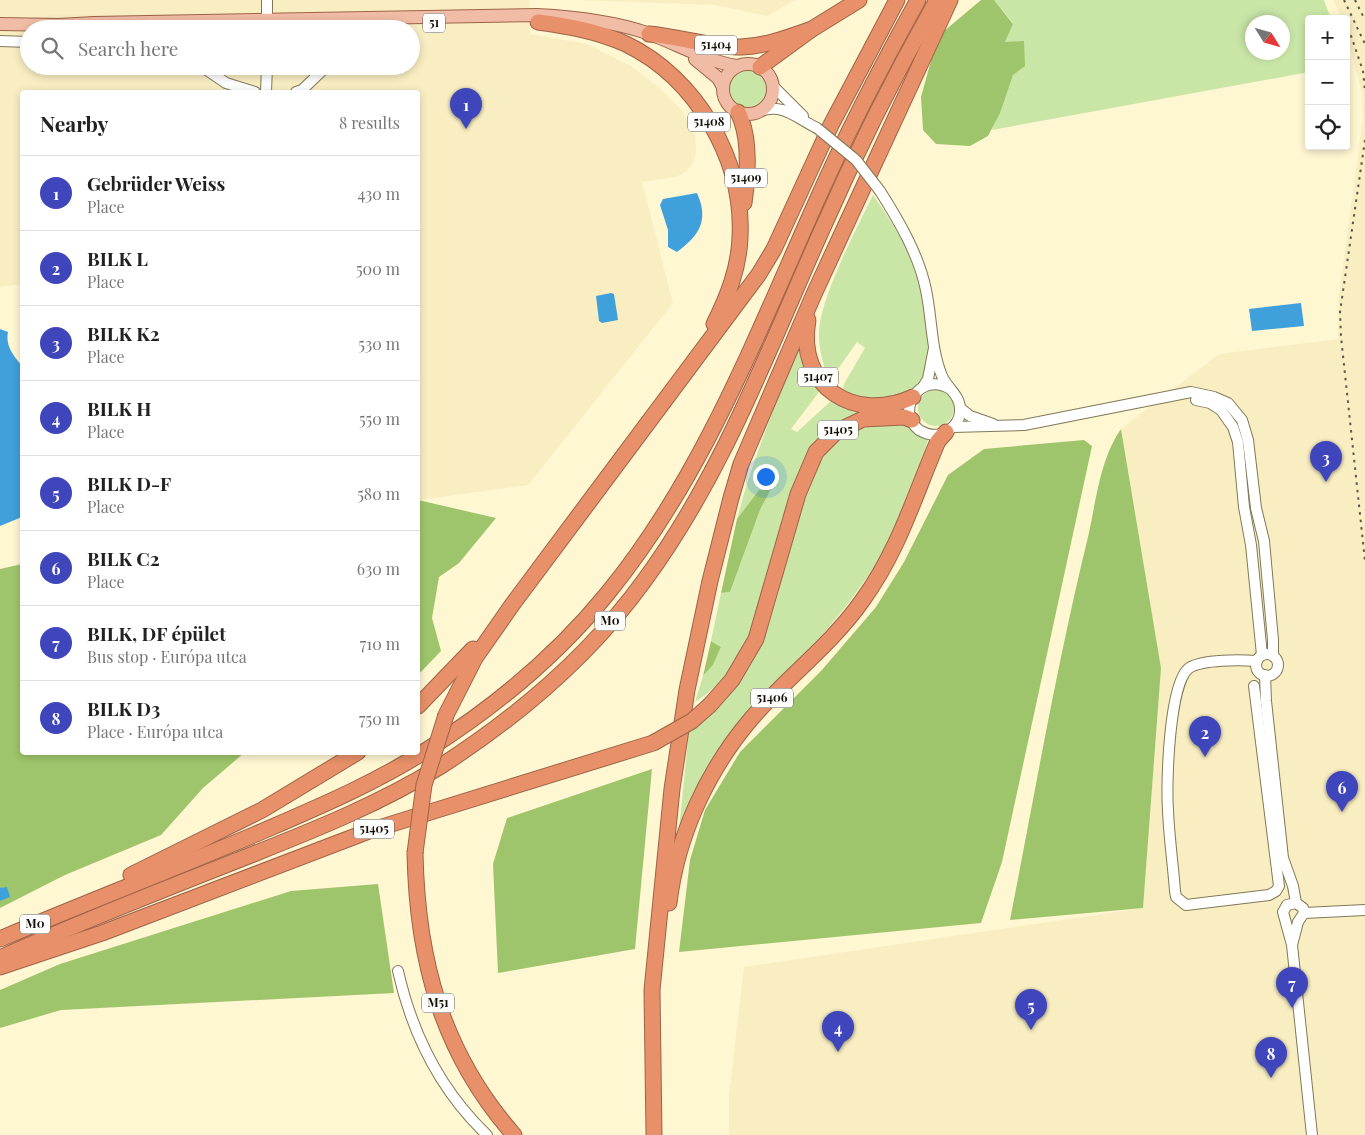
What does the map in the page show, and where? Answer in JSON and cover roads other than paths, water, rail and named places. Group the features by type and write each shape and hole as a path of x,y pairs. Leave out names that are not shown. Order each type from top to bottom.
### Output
{"highway":[{"path":"760,67 812,29 859,0"},
{"path":"420,704 512,605 743,297 774,249 831,125 897,0"},
{"name":"M0","path":"420,753 473,719 534,669 588,616 615,585 650,538 694,464 740,372 848,132 882,64 918,0"},
{"name":"M0","path":"0,958 124,904 312,830 398,790 440,766 513,714 577,657 643,583 698,500 746,404 864,138 938,0"},
{"path":"654,1135 652,990 659,901 682,720 710,581 741,464 814,294 950,0"},
{"name":"51408","path":"538,22 577,27 610,38 658,64 678,82 700,108 724,150 735,186 740,230 734,276 726,300 694,362"},
{"name":"51404","path":"649,34 742,47 783,40 812,29"},
{"name":"51409","path":"740,230 745,194 741,119"},
{"name":"51407","path":"814,294 806,332 807,356 822,384 839,397 854,403 893,405 918,392"},
{"name":"51405","path":"0,967 102,934 369,831 653,743 692,721 710,705 732,680 756,639 764,619 803,477 816,452 836,432 863,419 904,417 912,420"},
{"name":"51406","path":"652,990 664,939 670,892 679,853 693,813 705,787 718,765 751,719 862,602 909,518 938,441 950,430"},
{"name":"M51","path":"512,605 475,658 446,715 424,785 415,853 416,894 422,944 434,993 451,1036 475,1081 514,1135"},
{"path":"70,909 117,881 262,810 353,755"},
{"name":"M0","path":"0,939 304,813 417,755"}],"main road":[{"name":"51","path":"402,20 537,15 600,22 649,34 712,61 737,66 749,64 760,67"},
{"name":"51","path":"420,23 574,22 620,30 646,38 692,58 708,68 723,87 728,104 741,119"},
{"name":"51","path":"0,24 20,25"},
{"path":"723,87 728,75 737,66"},
{"path":"741,119 745,114 760,111 771,101 773,86 767,72 760,67"}],"street":[{"path":"267,0 268,20"},
{"path":"0,41 20,42"},
{"path":"214,75 226,83 249,90"},
{"path":"266,90 267,75"},
{"path":"302,90 318,75"},
{"path":"773,86 817,128 856,160 880,191 897,217 913,252 926,289 942,376 956,396 960,408 970,416 1004,426"},
{"path":"760,111 772,107 785,111 817,128"},
{"path":"935,342 928,379 918,392 910,408 912,420 917,428 927,434 1060,419 1191,392 1214,397 1228,403 1242,420 1248,440 1256,508 1264,541 1274,640 1264,657 1262,674 1283,858 1293,886 1296,903"},
{"path":"918,392 936,384 950,389"},
{"name":"51406","path":"950,430 959,418 960,408"},
{"path":"1219,662 1235,664 1262,674 1272,674 1277,669 1278,662 1264,657 1219,662 1191,667 1183,677 1176,696 1169,743 1168,809 1176,898 1186,905 1269,896 1279,886 1254,686"},
{"path":"1292,945 1303,908 1296,903 1287,904 1284,908 1284,916 1292,945 1312,1135"},
{"path":"1286,920 1290,923 1301,918 1365,910"},
{"path":"398,971 409,1012 433,1066 451,1093 487,1135"}],"water":[{"path":"697,193 702,211 700,226 692,239 677,252 668,247 668,230 660,205 663,199"},
{"path":"614,294 618,320 602,323 599,321 596,296"},
{"path":"1301,303 1304,326 1252,331 1249,309"},
{"path":"0,329 8,332 9,346 20,364 20,518 0,526"},
{"path":"7,887 10,897 0,901 0,888"}],"railway":[{"path":"1344,0 1365,44"},
{"path":"1355,0 1365,20"},
{"path":"1350,33 1363,71 1365,91"},
{"path":"1365,140 1340,312 1341,337 1365,561"}],"place":[{"name":"Gebrüder Weiss","path":"466,129"},
{"name":"BILK K2","path":"1326,482"},
{"name":"BILK L","path":"1205,757"},
{"name":"BILK C2","path":"1342,812"},
{"name":"BILK, DF épület","path":"1292,1008"},
{"name":"BILK D-F","path":"1031,1030"},
{"name":"BILK H","path":"838,1052"},
{"name":"BILK D3","path":"1271,1078"}]}
